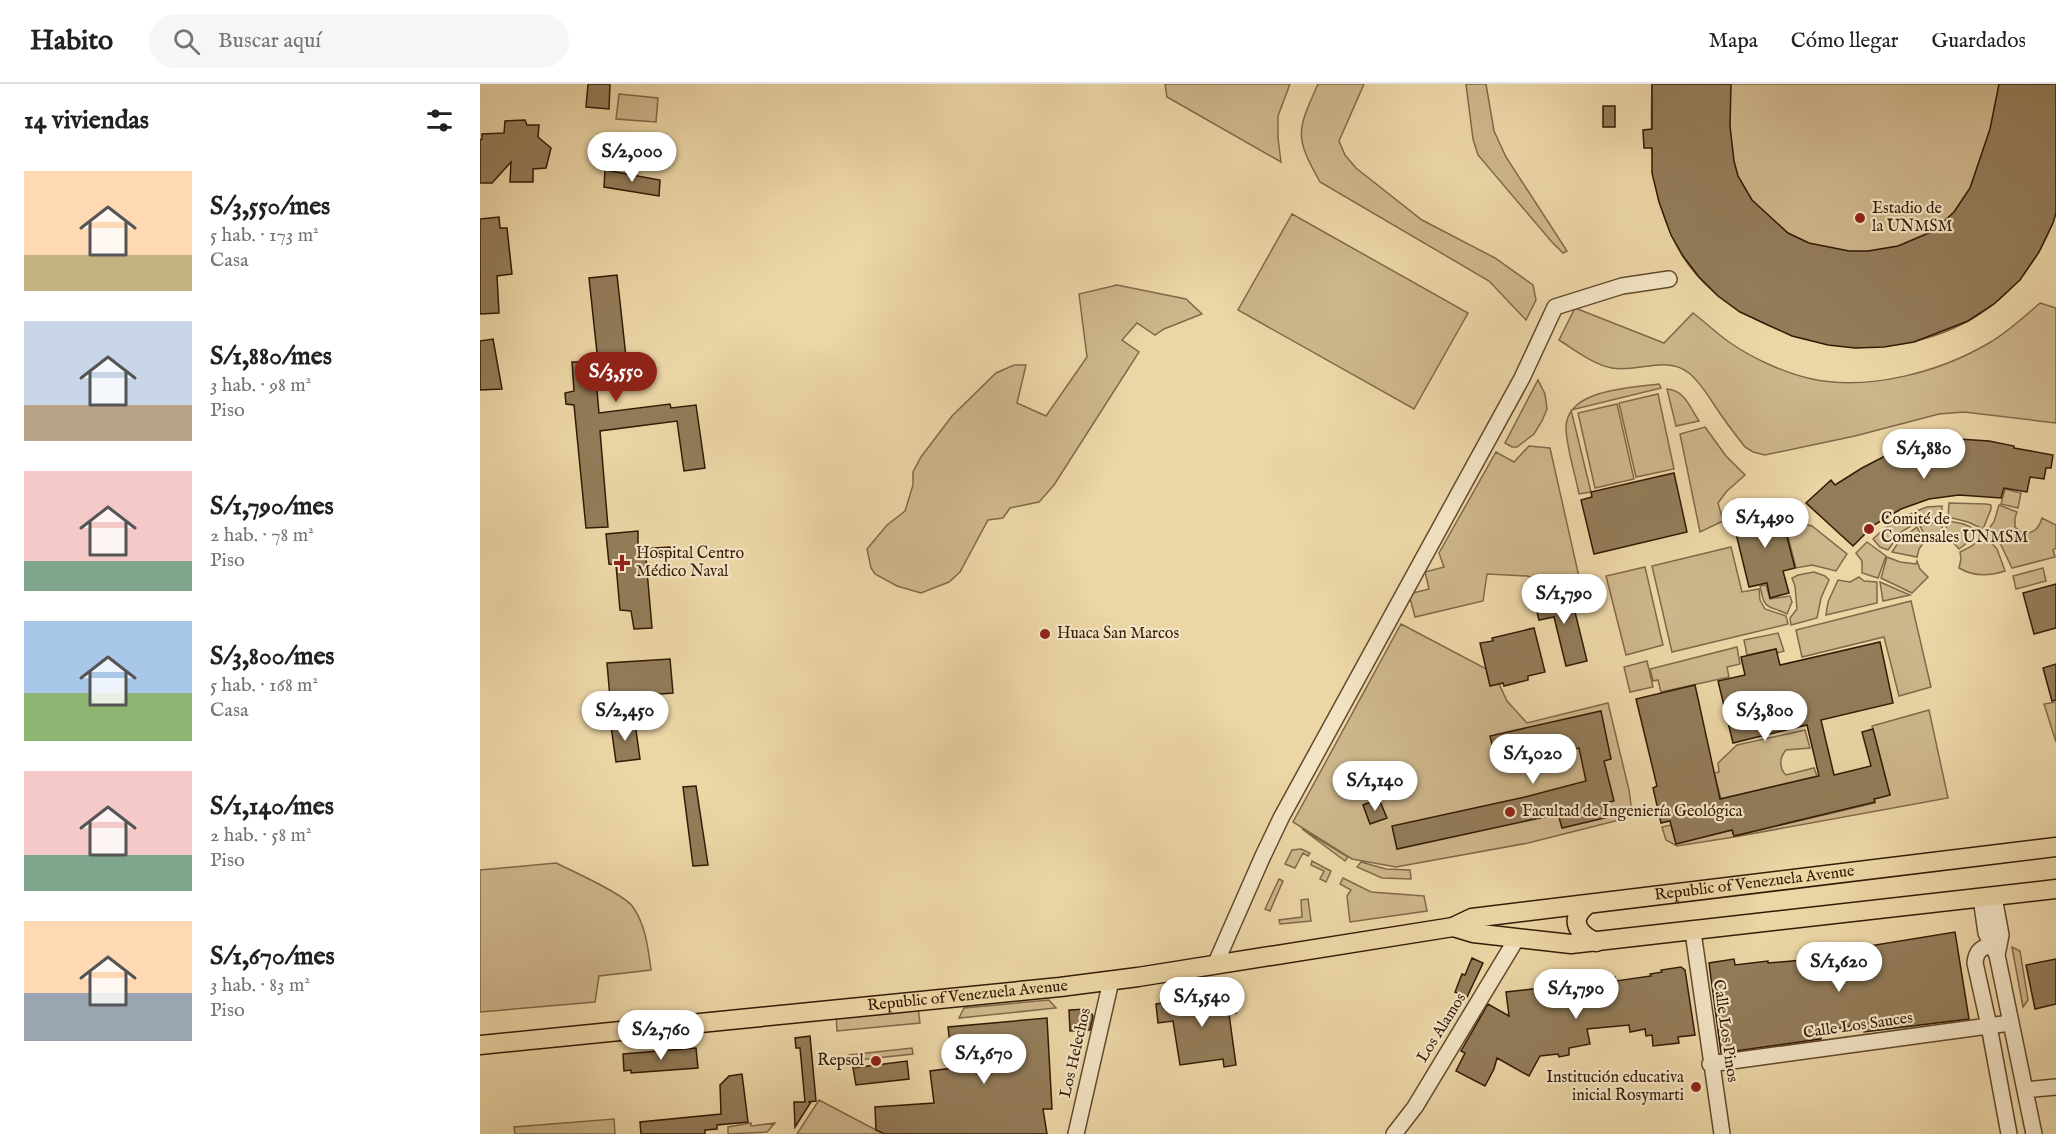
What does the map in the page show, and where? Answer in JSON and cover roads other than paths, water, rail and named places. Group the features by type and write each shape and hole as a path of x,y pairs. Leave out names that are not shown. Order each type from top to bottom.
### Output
{"main road":[{"name":"Republic of Venezuela Avenue","path":"480,1045 1111,981 1453,927 1472,918 2056,847"},
{"name":"Republic of Venezuela Avenue","path":"2025,892 2056,883"},
{"name":"Republic of Venezuela Avenue","path":"1453,927 1473,933 1564,944 1596,942 2056,889"},
{"path":"1587,905 1580,910 1577,926 1581,934 1596,942"}],"street":[{"path":"1215,965 1281,818 1522,378 1555,307 1622,286 1669,279"},
{"path":"1987,897 1986,933 1994,950 2033,1132 2006,1134 1989,1026 1975,963 1980,949 1994,950"},
{"name":"Calle Los Pinos","path":"1693,932 1710,1064 1722,1134"},
{"name":"Los Alamos","path":"1394,1134 1415,1107 1517,938"},
{"name":"Los Helechos","path":"1076,1134 1111,981"},
{"name":"Calle Los Sauces","path":"1710,1064 2010,1023"},
{"path":"2025,1090 2056,1087"}],"place":[{"name":"Estadio de la UNMSM","path":"1860,218"},
{"name":"Comité de Comensales UNMSM","path":"1869,529"},
{"name":"Hospital Centro Médico Naval","path":"622,563"},
{"name":"Huaca San Marcos","path":"1045,634"},
{"name":"Facultad de Ingeniería Geológica","path":"1510,812"},
{"name":"Repsol","path":"876,1061"},
{"name":"Institución educativa inicial Rosymarti","path":"1696,1087"}]}
